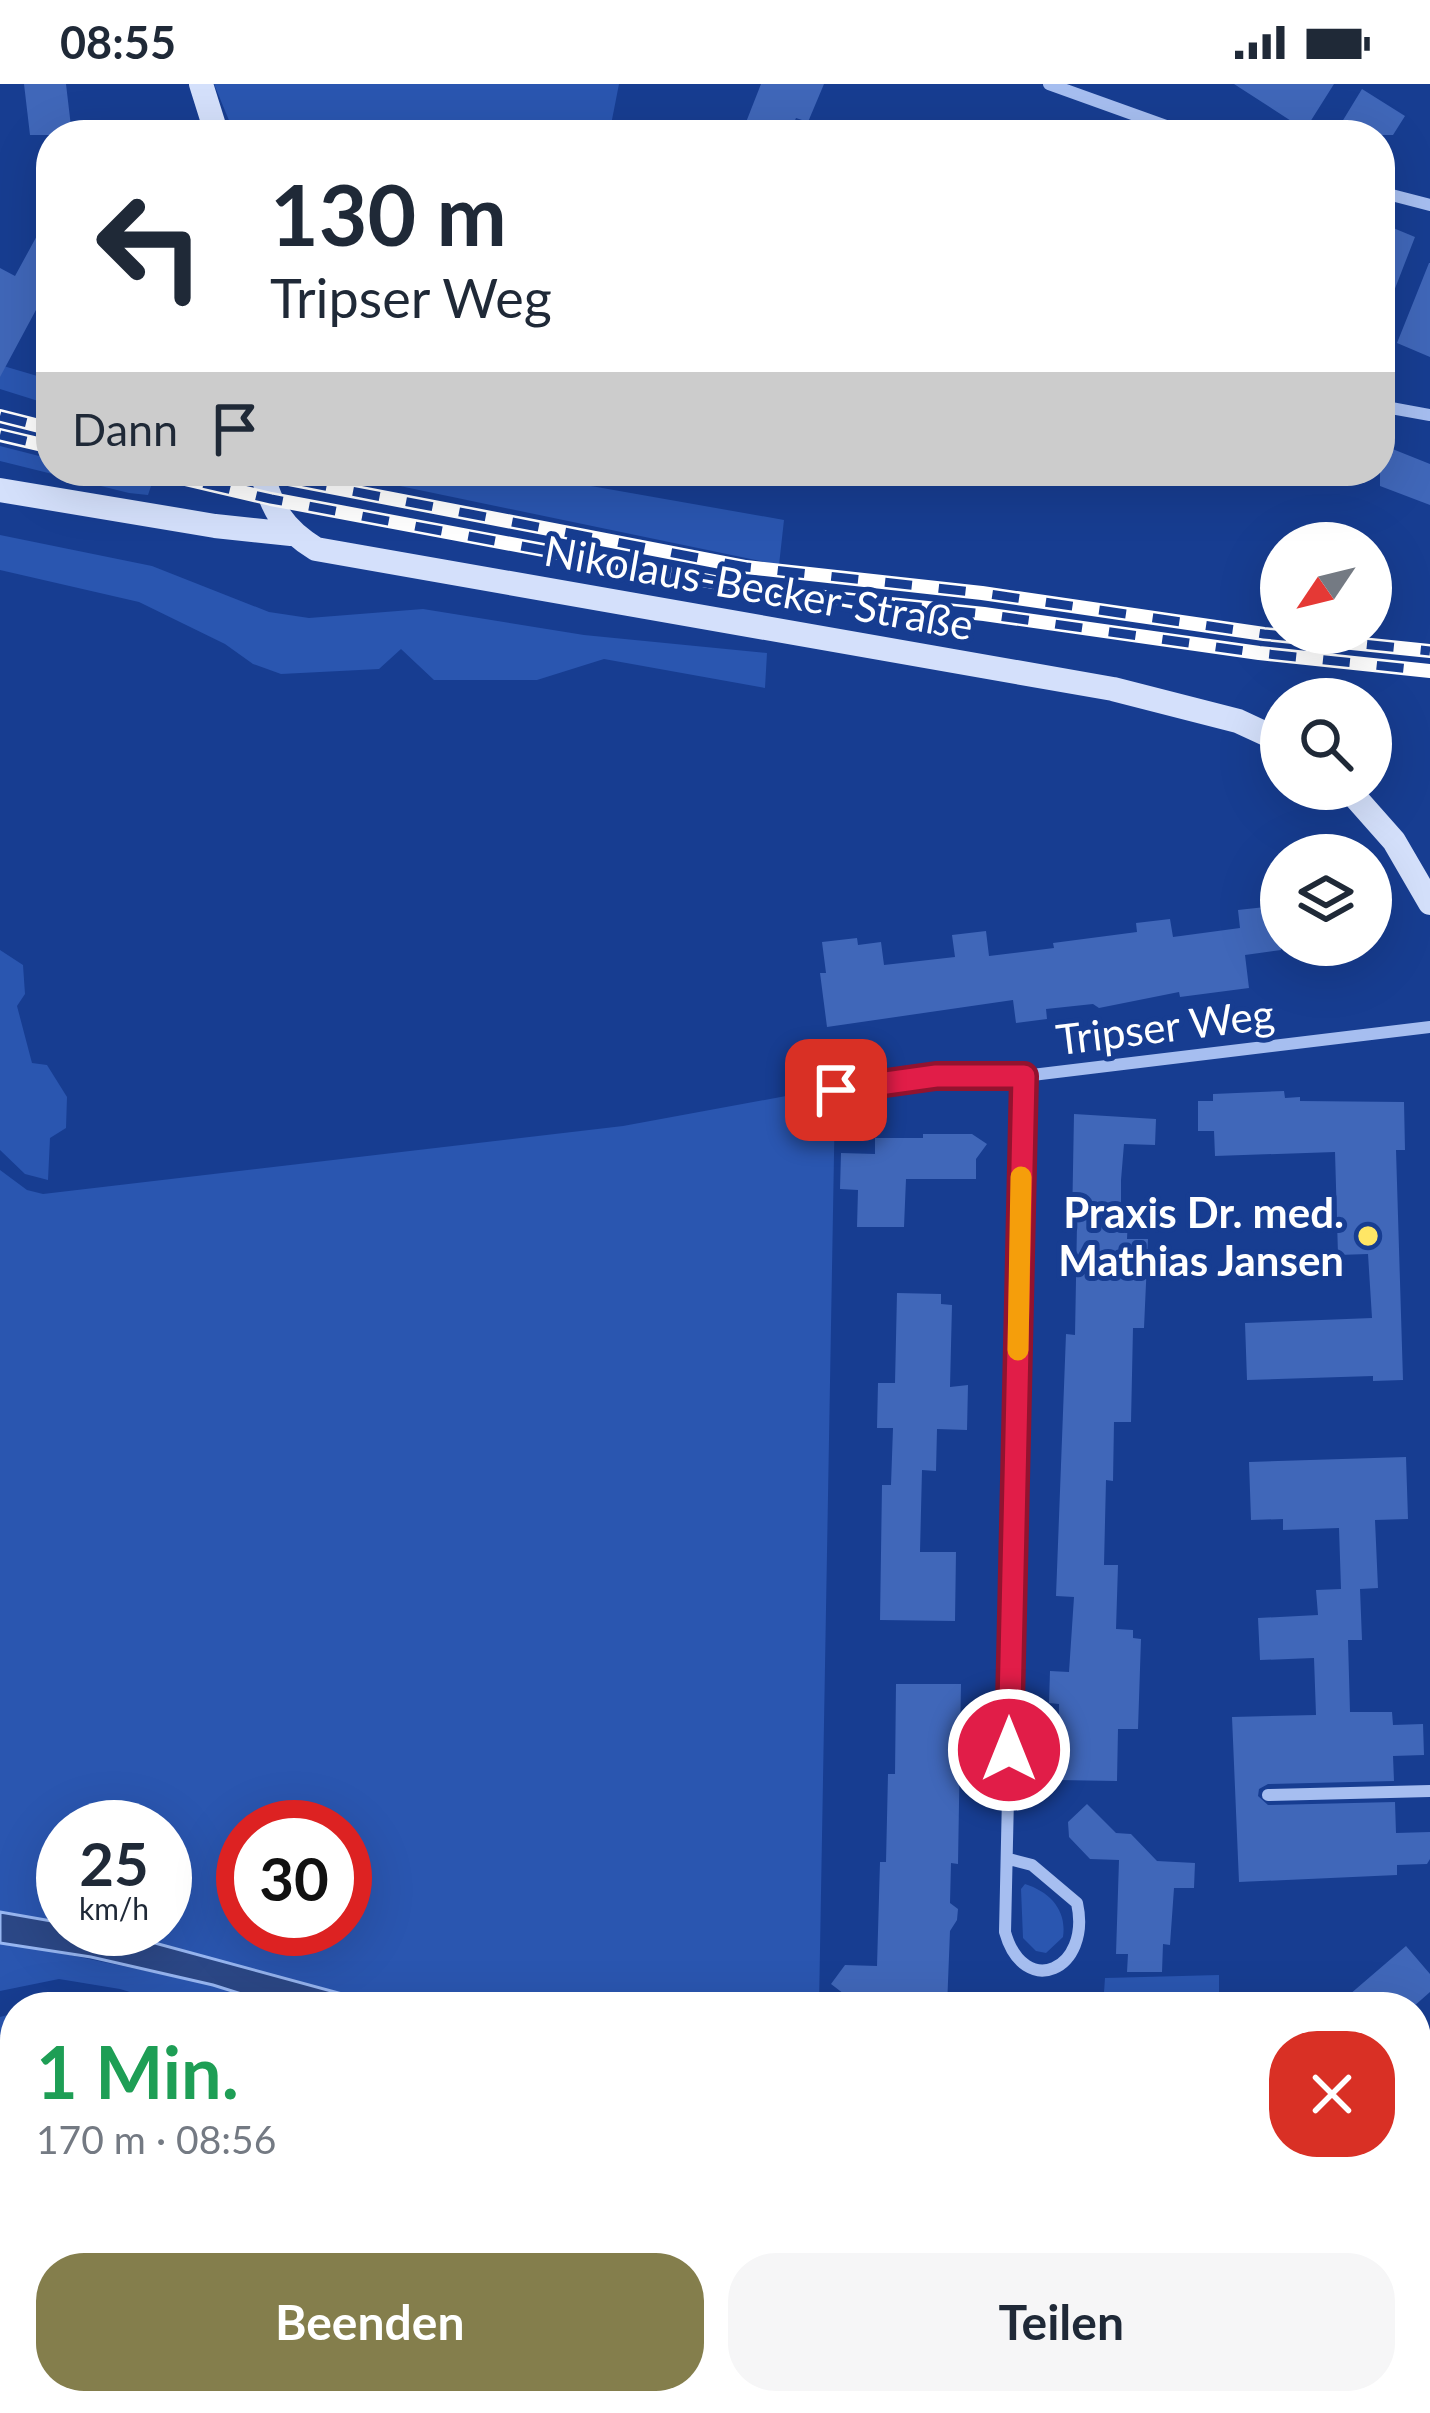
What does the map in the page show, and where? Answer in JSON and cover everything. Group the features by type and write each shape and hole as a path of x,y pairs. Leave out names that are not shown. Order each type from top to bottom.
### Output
{"main road":[{"path":"201,84 212,120"},
{"path":"267,486 278,516 292,534"},
{"name":"Nikolaus-Becker-Straße","path":"0,490 292,534 316,549 1113,689 1238,721 1260,731"},
{"path":"1367,810 1394,841 1430,903"}],"street":[{"path":"1049,84 1149,120"},
{"path":"1395,196 1430,205"},
{"path":"1395,409 1430,415"},
{"name":"Tripser Weg","path":"836,1090 936,1076 1024,1076 1430,1027"},
{"path":"1009,1859 1032,1864 1077,1903 1081,1938 1073,1952 1048,1971 1035,1970 1019,1960 1005,1932 1024,1076"},
{"path":"1268,1795 1430,1791"}],"shaded area":[{"path":"214,84 619,84 612,120 229,120"},
{"path":"0,365 36,376 36,400 0,389"},
{"path":"0,446 36,455 36,470 0,461"},
{"path":"101,486 151,486 148,495"},
{"path":"400,486 591,486 784,520 779,565"},
{"path":"0,535 152,566 269,612 309,618 423,609 584,635 767,653 765,688 604,659 537,680 434,680 401,649 379,669 281,674 253,664 225,644 139,602 0,570"},
{"path":"0,950 23,965 25,994 17,1006 32,1063 47,1065 67,1097 66,1128 50,1138 48,1180 25,1174 0,1150"},
{"path":"786,1096 835,1099 819,1992 333,1992 192,1954 192,1800 36,1800 36,1918 0,1912 0,1170 27,1190 43,1194 623,1126"},
{"path":"1025,1884 1049,1897 1062,1918 1063,1937 1046,1953 1036,1951 1023,1938 1021,1889"},
{"path":"0,1912 36,1918 36,1949 0,1943"},
{"path":"8,1942 36,1948 36,1956 75,1956 235,1992 130,1992 59,1979 0,1991 0,1943"},
{"path":"192,1953 335,1992 235,1992 84,1956"},
{"path":"1219,1975 1219,1992 1104,1992 1105,1978"}],"building":[{"path":"24,84 66,84 70,120 36,120 36,135 30,135"},
{"path":"761,84 824,84 809,120 747,120"},
{"path":"1234,84 1334,84 1311,120 1290,120"},
{"path":"1362,89 1405,116 1395,132 1395,120 1343,120"},
{"path":"1395,229 1415,237 1395,289"},
{"path":"36,238 36,310 0,377 0,268 15,276"},
{"path":"1430,263 1430,357 1397,343"},
{"path":"1395,450 1430,464 1430,505 1380,486 1395,486"},
{"path":"1260,908 1260,953 1245,955 1249,988 1180,997 1179,992 1099,1008 1093,1004 1046,1009 1047,1019 1016,1023 1013,1000 827,1027 820,973 826,973 822,942 857,938 858,945 881,942 884,965 955,957 952,935 986,931 989,956 1137,932 1136,923 1170,919 1173,937 1240,928 1238,910"},
{"path":"1284,1091 1285,1098 1300,1097 1300,1101 1404,1102 1405,1150 1396,1150 1403,1380 1373,1381 1373,1376 1247,1380 1245,1323 1372,1318 1368,1254 1338,1255 1335,1152 1215,1156 1214,1131 1198,1131 1198,1101 1213,1101 1213,1094"},
{"path":"1074,1114 1156,1119 1155,1145 1124,1144 1121,1180 1121,1216 1128,1217 1127,1239 1148,1239 1144,1328 1133,1328 1131,1422 1114,1422 1113,1481 1106,1480 1104,1565 1118,1565 1116,1629 1133,1630 1133,1638 1141,1639 1138,1729 1118,1729 1117,1781 1058,1780 1059,1704 1049,1703 1050,1671 1069,1672 1074,1597 1056,1596 1066,1334 1075,1335"},
{"path":"923,1134 972,1134 987,1144 976,1159 976,1179 906,1179 904,1227 857,1227 858,1190 840,1189 841,1153 875,1154 875,1138 923,1138"},
{"path":"897,1293 941,1294 941,1304 952,1305 950,1387 968,1385 967,1430 937,1429 936,1471 922,1470 920,1552 956,1552 955,1621 880,1620 882,1485 891,1485 893,1428 877,1428 878,1383 895,1383"},
{"path":"1406,1457 1408,1519 1375,1520 1378,1588 1360,1589 1362,1640 1348,1640 1350,1712 1392,1712 1393,1725 1423,1724 1424,1755 1393,1756 1394,1781 1268,1784 1259,1789 1258,1796 1268,1805 1395,1802 1396,1833 1430,1832 1430,1859 1427,1864 1397,1865 1397,1875 1239,1882 1232,1717 1316,1715 1314,1658 1260,1660 1258,1618 1318,1615 1316,1590 1341,1589 1339,1528 1283,1530 1283,1519 1251,1520 1249,1462"},
{"path":"896,1684 961,1684 958,1864 951,1863 950,1903 958,1909 950,1931 948,1992 841,1992 831,1984 845,1965 877,1966 888,1774 895,1774"},
{"path":"1087,1804 1116,1833 1131,1834 1157,1861 1195,1863 1194,1888 1174,1888 1170,1945 1163,1944 1162,1972 1127,1972 1128,1954 1116,1954 1119,1860 1090,1859 1069,1837 1068,1822"},
{"path":"1406,1946 1430,1974 1430,1992 1352,1992"}],"railway":[{"path":"0,416 36,425"},
{"path":"0,435 36,443"},
{"path":"215,486 751,589 1430,671"},
{"path":"325,486 746,567 1430,651"}],"slow traffic":[{"path":"1018,1350 1021,1177"}],"place":[{"name":"Praxis Dr. med. Mathias Jansen","path":"1368,1236"}],"route":[{"path":"836,1090 936,1076 1024,1076 1009,1750"}]}
